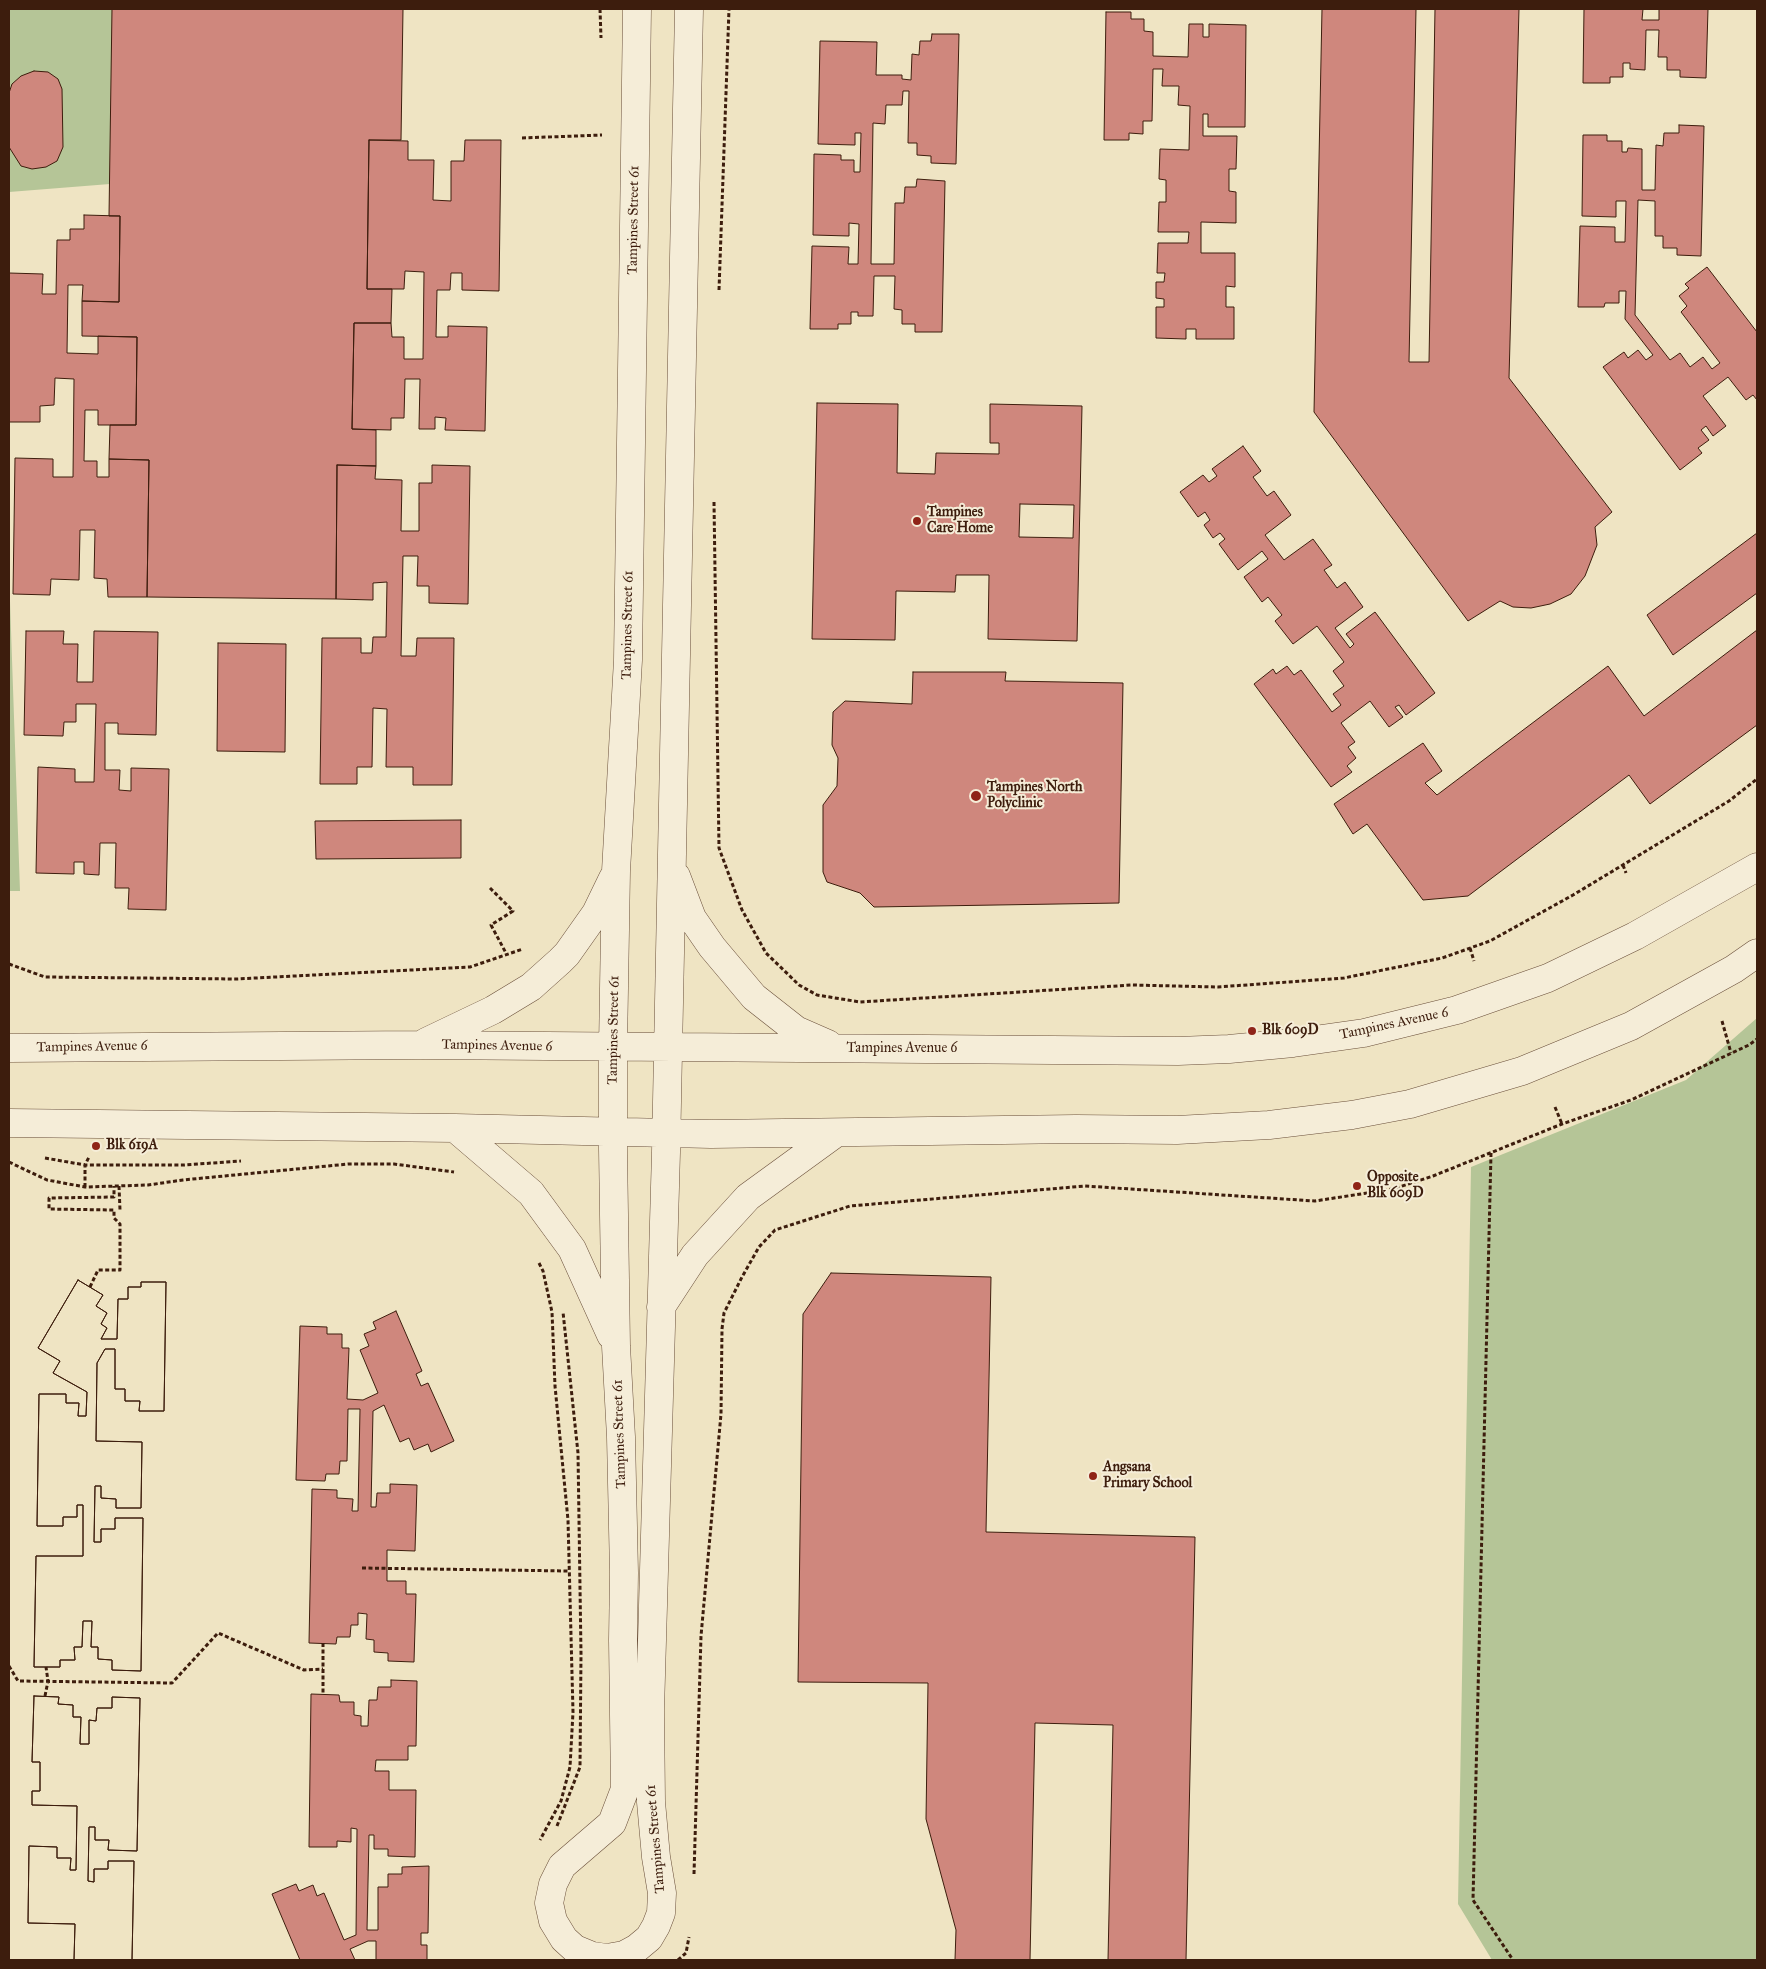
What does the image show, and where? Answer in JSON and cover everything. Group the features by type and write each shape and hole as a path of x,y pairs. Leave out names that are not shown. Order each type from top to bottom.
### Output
{"street":[{"name":"Tampines Street 61","path":"637,9 628,660 616,871 613,1047 616,1346 623,1524 625,1789 612,1823 562,1866 553,1884 549,1903 552,1921 564,1939 575,1949 592,1958 624,1955 637,1948 649,1938 661,1912 662,1893 656,1857 651,1802 650,1719 668,1048 690,9"},
{"path":"671,863 692,918 712,947 754,997 796,1030 839,1049"},
{"name":"Tampines Avenue 6","path":"9,1048 420,1045 1229,1050 1364,1033 1457,1010 1548,978 1635,936 1757,866"},
{"path":"420,1045 493,1010 531,987 560,962 596,913 616,871"},
{"path":"9,1123 455,1128 666,1133 836,1133 1076,1129 1177,1130 1278,1124 1352,1115 1410,1104 1522,1071 1631,1026 1734,969 1757,953"},
{"path":"455,1128 531,1193 572,1250 616,1346"},
{"path":"660,1308 695,1255 748,1197 836,1133"}],"path":[{"path":"718,293 729,9"},
{"path":"522,138 605,135"},
{"path":"714,500 719,848 742,910 766,953 799,985 817,995 860,1002 1132,985 1218,987 1344,978 1442,958 1490,941 1573,895 1729,801 1757,780"},
{"path":"1623,865 1626,873"},
{"path":"490,888 513,911 490,925 507,955"},
{"path":"9,964 45,976 236,979 470,967 525,948"},
{"path":"1470,948 1474,961"},
{"path":"1722,1021 1731,1053"},
{"path":"694,1882 701,1636 721,1414 722,1329 724,1313 742,1277 760,1247 775,1230 850,1206 1085,1186 1316,1201 1393,1189 1491,1153 1562,1124 1631,1100 1757,1039"},
{"path":"1555,1107 1562,1124"},
{"path":"85,1187 85,1165 92,1152"},
{"path":"1491,1153 1473,1900 1512,1960"},
{"path":"38,1157 85,1165 184,1165 242,1161"},
{"path":"9,1162 47,1180 85,1187 148,1185 348,1164 394,1164 451,1171 459,1175"},
{"path":"90,1287 98,1270 120,1270 120,1224 114,1218 114,1210 49,1209 49,1198 114,1197 114,1186"},
{"path":"119,1186 120,1210"},
{"path":"535,1255 543,1271 552,1312 555,1386 568,1520 573,1712 570,1767 561,1801 537,1845"},
{"path":"540,1257 550,1273"},
{"path":"556,1828 580,1767 581,1654 578,1453 563,1309"},
{"path":"362,1568 569,1572"},
{"path":"9,1666 18,1681 172,1684 218,1633 304,1670 323,1669"},
{"path":"323,1644 323,1695"},
{"path":"46,1667 48,1681 46,1696"},
{"path":"678,1960 686,1953 689,1935"}],"green space":[{"path":"9,9 114,9 110,184 9,192"},
{"path":"9,572 20,891 9,891"},
{"path":"1757,1018 1757,1960 1492,1960 1458,1904 1471,1167 1686,1080"}],"building":[{"path":"112,9 403,9 401,140 369,140 367,289 392,289 391,323 354,323 352,429 376,430 376,466 337,465 336,599 147,597 149,460 109,459 110,425 136,425 137,337 82,336 82,301 119,302 120,216 109,216"},
{"path":"1322,9 1416,9 1409,362 1429,362 1435,9 1519,9 1509,378 1612,512 1595,527 1597,545 1585,576 1571,594 1550,604 1531,608 1513,607 1500,601 1468,621 1314,412"},
{"path":"1584,9 1643,9 1642,20 1659,20 1659,9 1708,9 1706,78 1680,77 1680,70 1667,70 1667,57 1658,57 1659,30 1646,30 1645,70 1630,69 1630,63 1623,63 1623,77 1610,77 1610,83 1583,83"},
{"path":"1106,12 1131,12 1131,19 1144,19 1144,31 1153,32 1153,56 1188,57 1189,24 1203,24 1203,37 1209,37 1209,24 1246,25 1245,127 1208,127 1208,114 1203,114 1203,136 1237,136 1236,169 1229,169 1229,191 1236,192 1236,223 1201,222 1201,253 1235,253 1235,287 1226,286 1226,307 1234,307 1234,339 1196,339 1196,329 1186,329 1186,339 1156,338 1156,307 1164,307 1164,299 1156,298 1156,282 1164,282 1165,273 1157,273 1158,243 1188,243 1189,232 1158,232 1159,202 1166,202 1166,180 1159,179 1160,149 1189,150 1190,106 1178,105 1179,86 1162,86 1163,69 1153,69 1152,121 1143,121 1143,134 1129,133 1129,140 1104,140"},
{"path":"932,34 959,34 956,164 931,163 931,156 917,155 917,143 908,143 909,91 903,91 902,105 886,105 885,124 873,123 871,264 894,264 895,203 904,203 905,187 916,187 917,179 945,181 942,332 915,332 915,324 902,324 902,310 894,309 895,276 874,276 873,316 858,316 858,312 851,312 851,324 838,324 838,329 810,329 812,246 849,247 848,264 858,264 859,224 849,223 849,236 813,235 814,154 841,155 841,160 854,160 854,172 860,172 861,133 855,133 855,145 818,144 820,41 877,42 876,75 902,75 902,79 911,80 912,54 919,55 920,41 931,41"},
{"path":"34,71 48,72 58,79 62,89 63,147 57,161 46,167 32,169 21,166 9,147 9,93 12,84 21,76"},
{"path":"1679,125 1704,126 1701,256 1677,255 1677,248 1663,248 1663,236 1655,236 1655,201 1638,200 1635,315 1670,360 1680,353 1690,367 1703,357 1712,369 1720,363 1681,312 1687,306 1679,296 1689,288 1685,284 1707,267 1757,332 1757,400 1753,395 1746,400 1728,377 1703,396 1726,426 1713,436 1706,426 1701,430 1709,440 1698,448 1702,453 1680,470 1603,367 1624,352 1628,358 1638,350 1646,360 1653,355 1625,319 1626,291 1619,291 1619,303 1605,303 1604,307 1578,307 1580,226 1615,227 1615,242 1625,242 1626,201 1616,201 1616,217 1582,216 1583,135 1607,135 1607,141 1622,141 1622,152 1627,152 1628,148 1642,149 1642,190 1655,190 1656,145 1663,146 1664,133 1679,133"},
{"path":"369,140 408,141 408,160 434,160 433,200 451,201 451,161 464,161 465,140 501,140 499,291 462,290 462,273 451,273 450,290 437,290 436,337 448,337 448,326 487,327 485,431 445,430 446,418 435,417 435,429 419,429 420,379 405,379 404,418 391,418 391,430 352,429 354,323 391,323 392,337 404,337 404,359 423,359 424,272 405,271 404,289 367,289"},
{"path":"84,215 120,216 119,302 82,301 83,285 68,285 67,353 98,354 98,336 137,337 136,425 98,425 98,410 85,410 84,461 97,461 97,477 109,477 109,459 149,460 147,597 108,597 107,579 94,578 95,530 80,530 79,580 51,579 50,595 13,594 15,458 53,459 53,477 73,477 74,379 55,378 54,405 40,406 40,422 9,422 9,273 43,274 42,294 56,294 57,240 70,240 70,229 84,229"},
{"name":"Tampines Care Home","path":"817,403 898,404 897,473 935,474 936,453 999,454 999,443 990,443 990,404 1082,406 1077,641 988,639 989,575 956,575 955,592 896,591 895,640 812,639","holes":["1020,504 1074,505 1073,538 1019,537"]},
{"path":"1243,446 1261,471 1253,477 1267,496 1274,491 1291,515 1265,535 1284,560 1313,539 1332,565 1324,570 1337,588 1345,582 1363,607 1335,628 1350,648 1354,644 1346,634 1375,612 1435,693 1406,715 1399,705 1395,707 1403,717 1389,727 1370,701 1341,723 1355,742 1348,747 1356,758 1347,766 1352,772 1331,787 1254,684 1273,669 1276,674 1287,666 1294,675 1301,670 1332,712 1341,705 1333,694 1344,686 1333,671 1344,662 1317,626 1293,644 1275,621 1282,615 1268,597 1262,602 1244,577 1268,559 1262,551 1238,570 1219,544 1225,539 1220,533 1213,538 1204,525 1210,520 1205,512 1198,517 1180,492 1203,475 1209,482 1217,476 1212,469"},
{"path":"337,465 376,466 375,479 402,480 401,531 419,531 419,483 432,483 432,465 470,466 468,604 429,603 429,586 417,586 418,556 403,556 401,656 416,656 417,638 454,638 452,785 413,785 413,767 386,767 387,709 373,708 372,767 357,767 357,784 320,784 322,638 361,638 361,653 372,653 373,637 386,637 387,582 373,583 373,600 336,599"},
{"path":"1757,533 1757,593 1673,655 1647,615"},
{"path":"1757,630 1757,725 1650,804 1629,775 1468,896 1423,900 1367,824 1353,834 1334,804 1423,743 1442,771 1425,783 1437,795 1608,666 1644,716"},
{"path":"26,631 64,631 63,644 78,644 77,682 93,682 94,631 158,632 156,735 118,734 118,723 105,723 105,770 120,770 119,790 131,791 131,768 169,769 166,910 128,909 129,888 115,888 116,843 100,843 99,875 84,874 84,862 74,862 74,874 36,873 38,767 75,769 75,782 94,782 96,704 76,704 76,722 64,722 63,736 24,735"},
{"path":"218,643 286,644 285,752 217,751"},
{"name":"Tampines North Polyclinic","path":"913,672 1006,672 1005,681 1123,683 1119,903 874,907 860,893 827,882 823,872 823,805 837,786 838,758 832,745 833,712 845,701 912,704"},
{"path":"461,820 461,858 316,859 315,821"},
{"path":"831,1273 991,1277 986,1532 1195,1537 1186,1960 1108,1960 1113,1725 1035,1723 1030,1960 955,1960 956,1930 926,1819 928,1683 798,1682 803,1314"},
{"path":"78,1280 103,1295 96,1306 107,1313 101,1324 107,1328 101,1339 117,1339 118,1299 128,1299 128,1287 141,1287 141,1282 166,1282 164,1411 139,1411 140,1401 125,1401 125,1389 115,1389 115,1349 105,1349 97,1363 96,1441 142,1442 141,1508 116,1508 116,1499 101,1498 101,1486 95,1486 94,1542 101,1542 101,1529 115,1529 115,1518 143,1518 141,1671 112,1670 112,1660 98,1659 98,1647 91,1647 92,1621 83,1621 82,1647 74,1647 75,1660 60,1660 60,1667 34,1667 36,1556 83,1556 83,1505 77,1505 77,1517 63,1517 63,1526 37,1526 39,1394 66,1394 66,1403 79,1403 78,1416 86,1416 87,1392 53,1373 60,1361 38,1348"},
{"path":"78,1280 103,1295 96,1306 107,1313 101,1324 107,1328 101,1339 117,1339 118,1299 128,1299 128,1287 141,1287 141,1282 166,1282 164,1411 139,1411 140,1401 125,1401 125,1389 115,1389 115,1349 105,1349 97,1363 96,1441 142,1442 141,1508 116,1508 116,1499 101,1498 101,1486 95,1486 94,1542 101,1542 101,1529 115,1529 115,1518 143,1518 141,1671 112,1670 112,1660 98,1659 98,1647 91,1647 92,1621 83,1621 82,1647 74,1647 75,1660 60,1660 60,1667 34,1667 36,1556 83,1556 83,1505 77,1505 77,1517 63,1517 63,1526 37,1526 39,1394 66,1394 66,1403 79,1403 78,1416 86,1416 87,1392 53,1373 60,1361 38,1348"},
{"path":"396,1311 422,1371 416,1374 421,1386 428,1383 454,1441 431,1452 428,1444 414,1450 409,1438 400,1442 384,1405 373,1411 371,1507 376,1507 377,1493 390,1493 390,1484 417,1485 415,1551 387,1550 387,1581 406,1581 406,1594 416,1594 414,1662 388,1661 388,1653 374,1652 374,1640 366,1639 367,1614 358,1613 358,1625 351,1625 350,1637 337,1637 336,1644 309,1643 312,1489 337,1490 337,1498 353,1499 352,1511 358,1511 360,1409 348,1409 347,1461 340,1461 339,1474 326,1474 325,1481 296,1480 300,1326 327,1327 327,1334 342,1334 342,1348 349,1348 347,1399 363,1400 378,1393 360,1350 369,1346 364,1334 376,1329 373,1322"},
{"path":"391,1680 417,1681 416,1746 408,1746 408,1760 376,1760 375,1771 389,1771 389,1790 416,1790 415,1857 388,1856 388,1849 374,1849 374,1835 369,1835 367,1930 378,1930 378,1887 388,1887 388,1874 402,1874 402,1867 429,1866 428,1933 421,1933 421,1945 427,1945 427,1960 376,1960 376,1941 368,1941 350,1949 355,1960 300,1960 272,1894 296,1884 299,1891 313,1885 317,1896 324,1893 344,1940 356,1935 357,1829 351,1828 351,1842 337,1841 337,1847 309,1847 311,1694 339,1695 340,1702 354,1702 354,1715 361,1716 361,1726 368,1726 369,1700 377,1700 378,1687 391,1687"},
{"path":"34,1696 59,1697 58,1704 73,1705 73,1717 81,1717 80,1744 89,1744 89,1720 96,1721 97,1708 112,1708 112,1697 140,1698 137,1851 108,1850 109,1840 95,1840 95,1827 89,1827 88,1881 94,1882 94,1869 108,1869 108,1861 134,1861 132,1960 74,1960 75,1924 28,1923 29,1846 57,1847 57,1858 71,1858 70,1870 76,1870 77,1806 32,1805 32,1791 40,1791 40,1762 32,1762"},
{"path":"34,1696 59,1697 58,1704 73,1705 73,1717 81,1717 80,1744 89,1744 89,1720 96,1721 97,1708 112,1708 112,1697 140,1698 137,1851 108,1850 109,1840 95,1840 95,1827 89,1827 88,1881 94,1882 94,1869 108,1869 108,1861 134,1861 132,1960 74,1960 75,1924 28,1923 29,1846 57,1847 57,1858 71,1858 70,1870 76,1870 77,1806 32,1805 32,1791 40,1791 40,1762 32,1762"}],"place":[{"name":"Tampines Care Home","path":"917,521"},
{"name":"Tampines North Polyclinic","path":"976,796"},
{"name":"Blk 609D","path":"1252,1031"},
{"name":"Blk 619A","path":"96,1146"},
{"name":"Opposite Blk 609D","path":"1357,1186"},
{"name":"Angsana Primary School","path":"1093,1476"}]}
